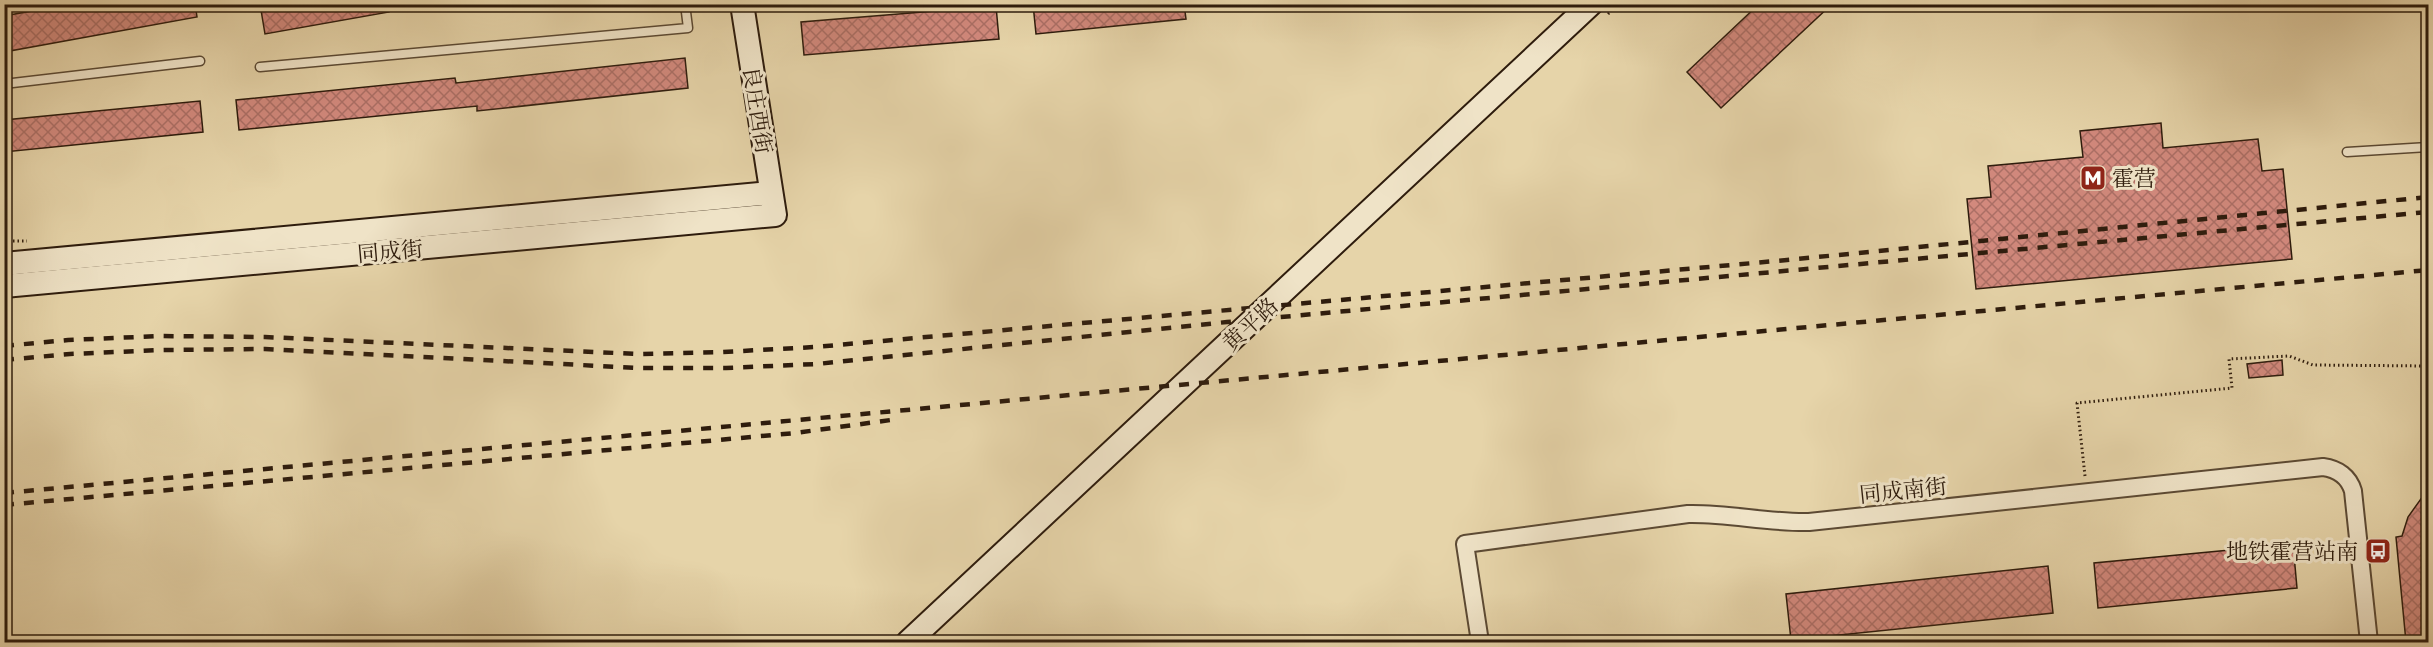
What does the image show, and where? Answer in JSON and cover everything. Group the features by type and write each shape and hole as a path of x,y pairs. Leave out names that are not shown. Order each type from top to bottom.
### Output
{"main road":[{"name":"良庄西街","path":"742,4 773,204"},
{"name":"黄平路","path":"908,642 1592,4"},
{"name":"黄平路","path":"926,642 1608,4"},
{"name":"同成街","path":"4,264 773,204"},
{"name":"同成街","path":"4,286 773,204"},
{"path":"4,257 77,257"}],"street":[{"name":"同成南街","path":"1480,642 1465,544 1688,514 1710,514 1782,523 1809,522 2330,468 2344,476 2352,486 2355,498 2369,642"}],"lane":[{"path":"260,67 688,28 685,4"},
{"path":"4,84 200,61"},
{"path":"2347,152 2428,147"}],"path":[{"path":"2087,492 2077,404 2232,388 2229,359 2289,356 2313,365 2428,366"}],"building":[{"path":"71,4 195,4 197,17 4,52 4,16"},
{"path":"260,4 388,4 389,12 265,34"},
{"path":"1033,4 1184,4 1186,19 1036,34"},
{"path":"1759,4 1832,4 1721,108 1687,72"},
{"path":"996,6 999,39 804,55 801,22"},
{"path":"685,58 688,88 477,111 477,106 239,130 236,100 455,78 456,83"},
{"path":"200,101 203,132 4,152 4,120"},
{"path":"2161,123 2163,148 2258,139 2262,171 2283,169 2292,259 1976,289 1967,199 1991,197 1988,166 2083,157 2080,131"},
{"path":"2282,360 2283,375 2249,378 2247,364"},
{"path":"2428,489 2428,642 2406,642 2396,537 2402,536 2408,517"},
{"path":"2293,544 2297,588 2098,608 2094,563"},
{"path":"2048,566 2053,613 1791,640 1786,594"}],"railway":[{"path":"4,346 68,340 160,336 265,337 638,354 815,347 1787,260 2428,197"},
{"path":"4,360 70,354 162,350 265,349 640,368 726,368 817,364 1227,322 2428,212"},
{"path":"4,493 2428,270"},
{"path":"4,505 795,433 898,419"}],"place":[{"name":"霍营","path":"2093,178"},
{"name":"地铁霍营站南","path":"2378,551"}]}
